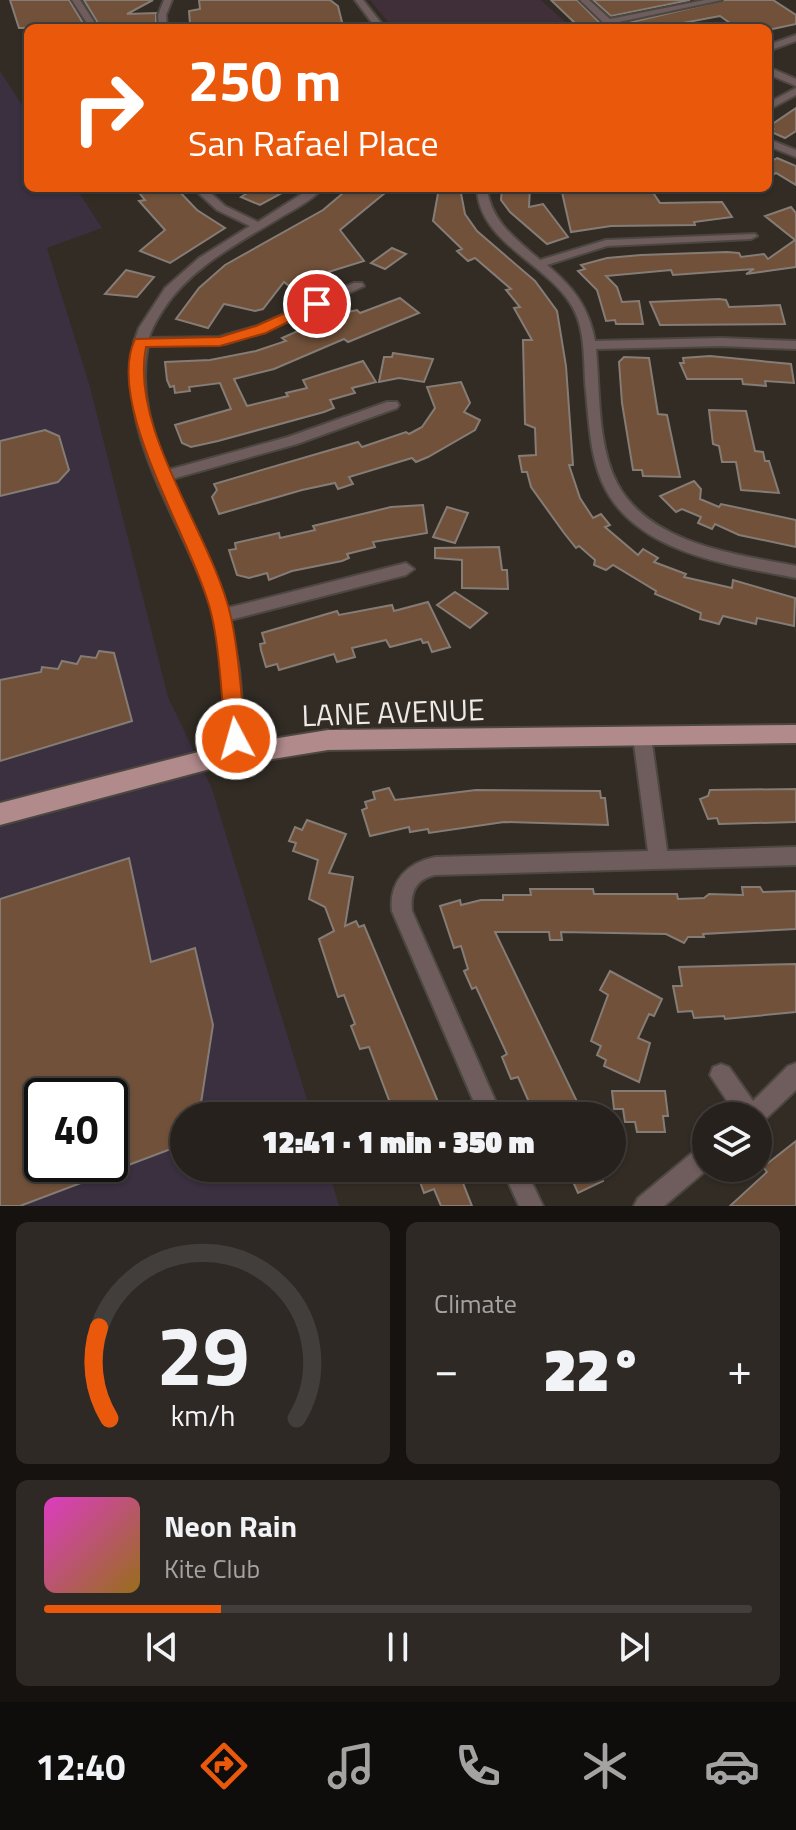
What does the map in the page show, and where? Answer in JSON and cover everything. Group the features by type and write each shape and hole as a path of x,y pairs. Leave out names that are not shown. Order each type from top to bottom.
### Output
{"main road":[{"name":"LANE AVENUE","path":"0,814 210,759 328,740 796,734"}],"street":[{"path":"76,0 91,24"},
{"path":"163,24 162,15 168,0"},
{"path":"359,0 378,24"},
{"path":"584,0 610,24"},
{"path":"615,24 718,0"},
{"path":"772,47 796,38"},
{"path":"772,72 796,83"},
{"path":"772,105 796,91"},
{"path":"772,144 796,154"},
{"path":"203,192 221,208 258,226"},
{"path":"238,756 221,616 164,476 135,390 134,370 140,342 153,311 184,274 312,192"},
{"path":"482,192 483,209 488,216 512,242 542,263 577,302 586,325 601,458 611,486 626,507 647,525 675,539 796,572"},
{"path":"542,263 606,243 751,236"},
{"path":"140,342 220,341 261,329 358,286"},
{"path":"589,345 721,342 796,345"},
{"path":"164,476 301,438 392,405"},
{"path":"221,616 406,569"},
{"path":"642,736 659,859"},
{"path":"485,1102 401,903 403,888 412,875 427,867 796,856"},
{"path":"767,1102 796,1074"},
{"path":"721,1075 741,1102"},
{"path":"646,1206 692,1168"},
{"path":"520,1182 531,1206"}],"shaded area":[{"path":"370,0 541,0 568,24 390,24"},
{"path":"0,71 24,108 24,192 79,192 102,228 47,248 90,387 168,697 212,789 308,1102 170,1102 170,1182 332,1182 339,1206 0,1206"}],"building":[{"path":"10,0 69,0 84,24 24,24 24,28 19,28"},
{"path":"84,0 153,0 127,14 156,13 156,24 99,24"},
{"path":"199,0 330,0 338,6 342,24 190,24 189,11 200,9"},
{"path":"551,0 577,0 601,24 576,24"},
{"path":"593,0 690,0 611,16"},
{"path":"725,0 773,0 796,15 796,24 772,29 772,24 731,24 720,16 677,24 623,24"},
{"path":"796,108 796,131 785,138 772,132 772,124"},
{"path":"777,158 796,166 796,185 776,173 772,176 772,161"},
{"path":"138,192 180,192 197,210 225,228 170,263 140,251 165,230 139,201 145,200"},
{"path":"249,192 284,192 260,205 241,197"},
{"path":"344,192 386,192 340,230 364,261 325,273 328,276 309,284 312,286 294,290 284,282 263,309 255,311 224,304 208,328 176,319 199,288 225,265 323,210"},
{"path":"438,192 461,192 465,214 477,231 535,281 557,311 566,366 573,465 569,465 580,498 593,518 601,514 610,525 605,527 638,555 643,549 658,558 654,562 686,574 684,577 732,588 733,580 795,598 794,626 757,618 756,624 723,616 719,624 700,619 701,613 655,594 656,591 613,565 606,570 594,565 595,560 579,546 576,548 531,487 527,472 522,472 519,456 536,455 535,428 525,424 523,340 532,340 514,308 520,307 506,290 511,289 475,258 468,261 457,251 462,249 433,221"},
{"path":"502,192 530,192 529,207 543,204 568,237 547,244 510,212 501,200"},
{"path":"562,192 653,192 660,203 722,202 732,217 694,222 695,225 611,226 571,232"},
{"path":"791,207 796,213 796,267 746,274 754,269 673,275 671,270 606,276 617,287 622,302 639,301 643,324 606,321 597,290 578,271 585,269 581,265 607,258 641,255 727,252 739,253 741,257 764,254 768,259 795,240 765,216"},
{"path":"392,248 406,254 385,269 371,263"},
{"path":"126,270 154,277 137,297 105,294"},
{"path":"400,298 419,313 348,342 344,339 274,369 234,379 247,406 288,396 286,393 307,388 303,380 363,361 376,382 352,388 355,393 330,400 334,408 324,412 191,447 182,443 175,425 231,409 220,383 189,387 190,391 175,393 174,386 170,387 167,380 165,362 210,360 256,351 286,341 282,338 334,315 357,310 360,313"},
{"path":"726,300 729,307 780,305 785,324 660,325 650,302"},
{"path":"393,353 433,359 424,382 399,378 379,382 384,357 392,357"},
{"path":"710,356 791,364 794,383 765,381 766,386 743,384 742,379 687,379 680,363 684,363 683,358"},
{"path":"624,357 649,358 658,414 667,415 680,477 643,476 642,470 633,470 622,403 619,362"},
{"path":"461,382 470,403 464,412 480,420 475,430 428,457 416,462 412,458 349,477 353,484 338,489 335,483 219,514 212,497 217,490 214,484 358,442 362,447 406,432 409,434 422,427 435,408 427,387"},
{"path":"709,410 746,411 755,451 763,452 765,461 769,461 779,493 741,490 736,462 722,462 719,446 713,444"},
{"path":"45,430 59,436 69,470 58,482 0,496 0,441"},
{"path":"694,481 701,489 700,499 719,507 721,504 796,520 796,547 739,535 715,524 712,529 698,523 701,517 682,509 676,512 660,496"},
{"path":"423,505 427,533 373,542 375,547 347,554 349,558 342,561 292,571 269,580 267,573 249,578 237,575 229,550 236,549 235,543 279,533 280,538 315,530 313,526 391,507"},
{"path":"447,507 468,513 455,543 433,537"},
{"path":"499,547 502,570 507,570 508,589 462,588 462,560 435,558 435,548"},
{"path":"455,592 487,613 470,628 437,605"},
{"path":"428,602 450,647 432,652 428,642 423,643 421,639 390,647 386,640 352,648 355,657 337,662 334,654 279,670 277,664 266,667 260,644 265,643 262,633 337,611 339,615 392,605 394,611"},
{"path":"99,651 114,653 132,721 0,761 0,680 41,672 42,667 58,669 62,661 77,664 81,656 96,658"},
{"path":"389,788 395,800 476,790 600,791 601,798 605,798 608,825 504,822 429,833 428,829 410,832 409,827 370,836 362,810 367,808 365,802 375,799 373,792"},
{"path":"796,789 796,822 719,824 717,818 708,819 700,799 708,796 710,790"},
{"path":"307,820 346,834 329,873 353,877 345,926 356,921 359,927 364,925 438,1102 390,1102 369,1047 360,1049 351,1026 355,1024 344,995 338,997 319,939 334,931 325,907 309,899 318,860 293,851 296,843 289,841 295,827 302,830"},
{"path":"129,858 151,962 195,948 213,1025 201,1102 170,1102 170,1149 128,1165 128,1078 24,1078 24,1182 83,1182 20,1206 0,1206 0,899"},
{"path":"742,887 760,887 763,892 796,891 796,929 703,934 704,937 688,937 684,943 666,934 561,932 562,940 550,940 549,932 495,932 577,1102 529,1102 518,1077 511,1079 502,1057 507,1054 476,987 472,989 464,971 468,969 461,946 454,948 440,906 460,900 461,905 481,900 503,900 503,895 531,895 530,889 593,889 594,894 677,894 678,899 704,898 709,894 743,895"},
{"path":"796,964 796,1012 725,1019 724,1016 694,1018 692,1011 678,1012 673,986 682,986 679,967"},
{"path":"610,971 662,999 654,1016 649,1014 638,1038 650,1043 639,1082 604,1066 606,1060 597,1055 601,1046 591,1041 608,995 600,990"},
{"path":"612,1091 665,1091 668,1116 663,1116 665,1132 637,1132 635,1122 626,1122 626,1102 613,1102"},
{"path":"796,1141 796,1206 730,1206 756,1182 772,1182 772,1160"},
{"path":"420,1182 463,1182 472,1206 441,1206 434,1189 424,1193"},
{"path":"573,1182 601,1182 578,1193"}],"route":[{"path":"236,739 221,616 164,476 135,390 134,370 140,342 202,344 220,341 261,329 317,304"}]}
